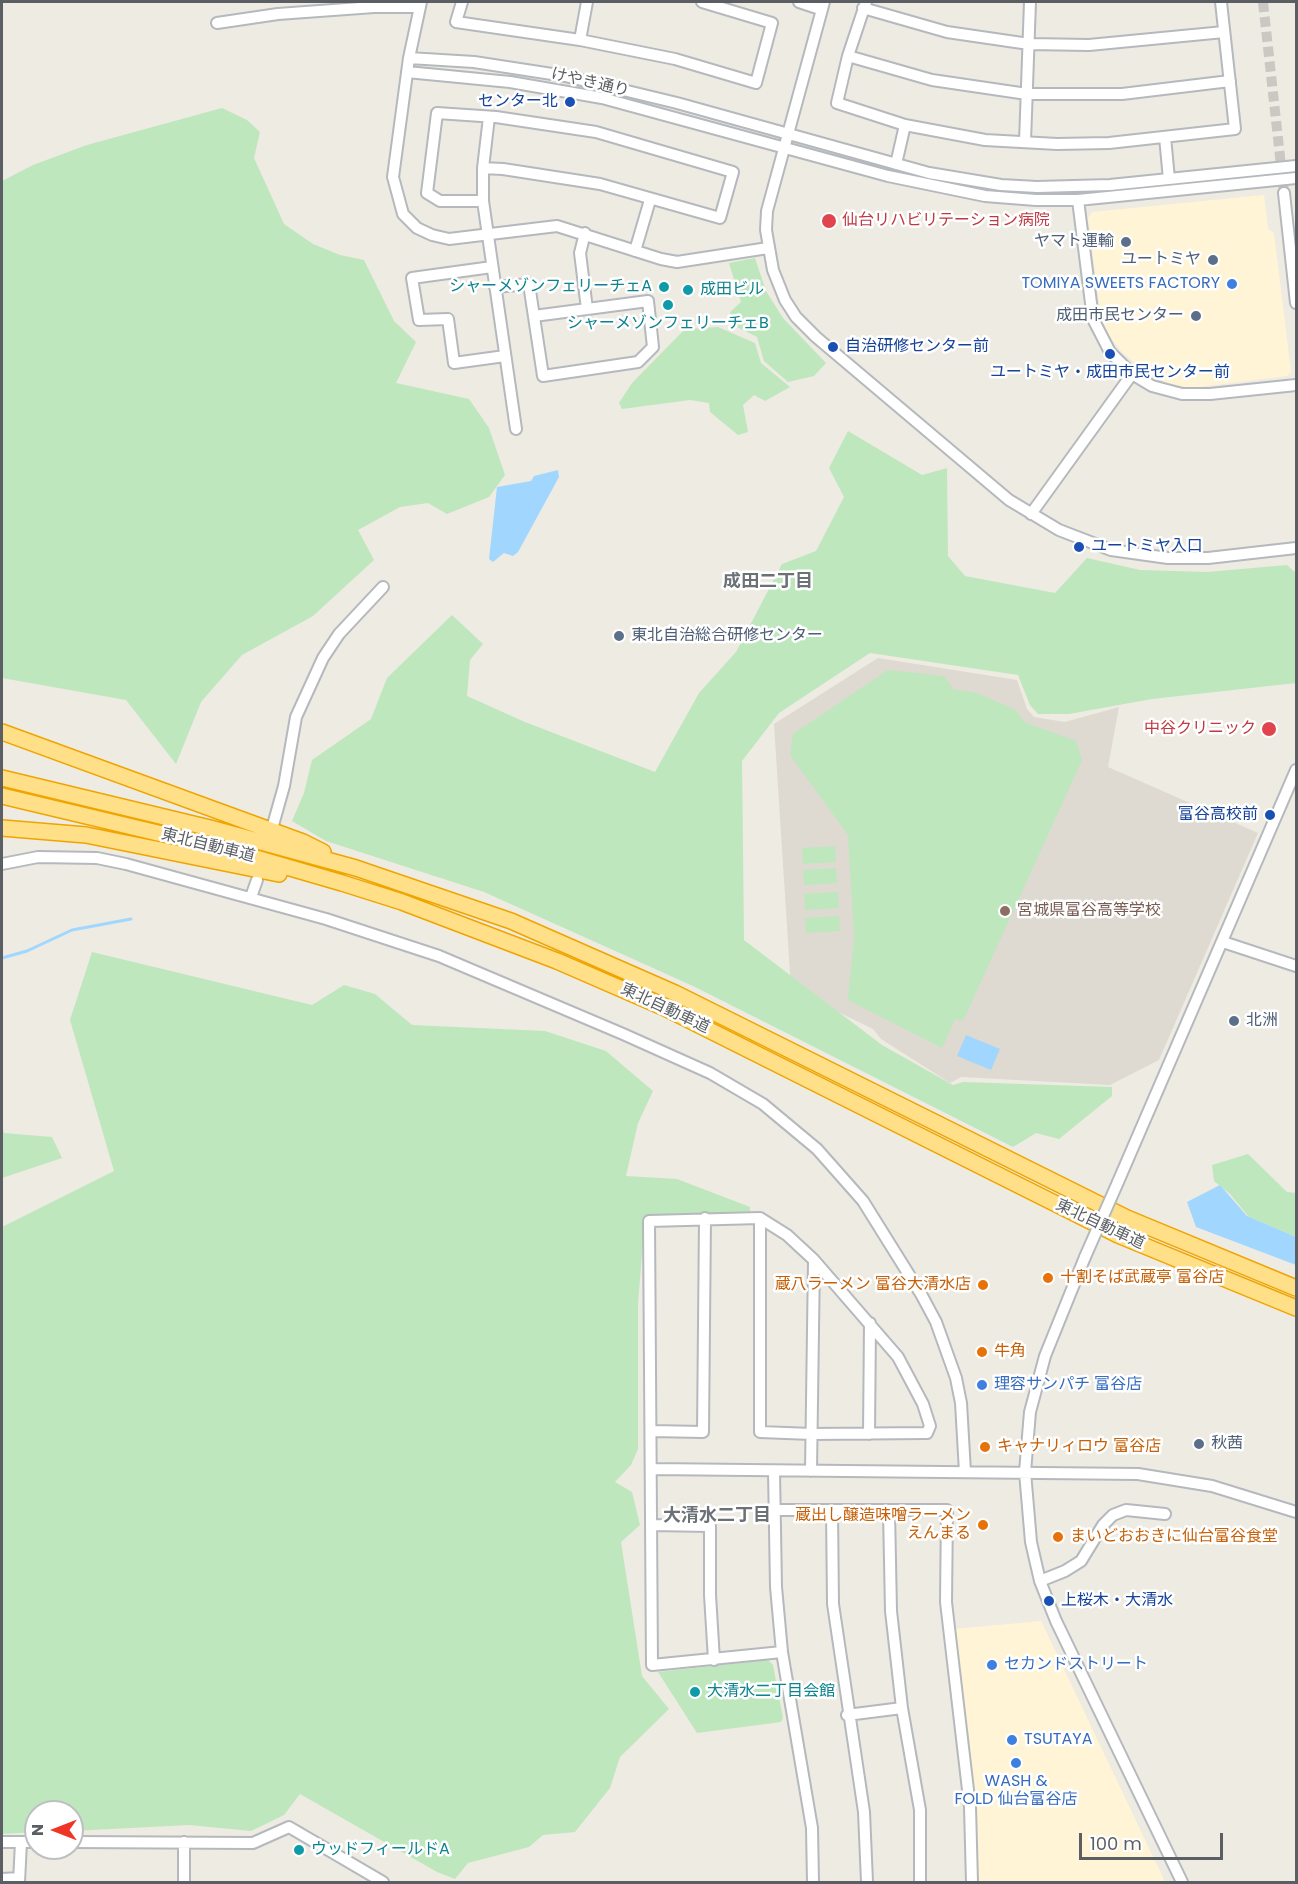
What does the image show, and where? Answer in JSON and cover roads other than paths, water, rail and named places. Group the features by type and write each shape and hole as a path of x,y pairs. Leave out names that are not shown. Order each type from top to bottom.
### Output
{"highway":[{"path":"2,732 303,842 356,868"},
{"name":"東北自動車道","path":"2,778 210,828 356,868 454,900 576,948 675,993 1127,1218 1296,1288"},
{"name":"東北自動車道","path":"2,796 225,849 342,883 450,919 557,961 665,1008 1118,1235 1296,1308"},
{"path":"2,828 86,835 223,861 450,919"}],"street":[{"path":"278,14 280,2"},
{"path":"462,2 456,22 580,40 675,59 756,83 772,23 719,3 702,2"},
{"path":"580,40 588,2"},
{"path":"799,2 822,5 767,211 768,248 781,292 806,328 1009,500 1030,514 1083,541 1139,556 1208,558 1296,548"},
{"path":"1025,142 1030,2"},
{"path":"1221,2 1235,129 1109,143 985,140 905,125 837,103 848,56 865,5 947,32 1029,44 1089,45 1224,32"},
{"path":"218,23 278,14 420,4 408,58 393,177 403,214 417,228 432,236 449,239 557,226 677,262 768,248"},
{"path":"848,56 932,80 1027,94 1122,94 1230,81"},
{"name":"けやき通り","path":"408,58 485,64 565,76 677,103 963,181 1013,186 1076,186 1296,166"},
{"path":"407,72 465,76 558,89 888,176 953,190 1036,200 1078,200 1296,178"},
{"path":"483,168 600,184 720,218 733,172 596,132 489,117 437,113 428,193 440,201 483,201"},
{"path":"489,117 483,168 483,201 516,429"},
{"path":"896,164 905,125"},
{"path":"1165,137 1169,179"},
{"path":"1284,193 1296,303"},
{"path":"635,251 650,200"},
{"path":"1078,200 1093,318 1110,352 1132,374 1152,386 1182,394 1210,394 1296,385"},
{"path":"585,233 579,253 587,309"},
{"path":"492,267 412,278 419,320 448,319 454,363 506,356"},
{"path":"495,287 529,284 543,376 638,362 652,347 648,301 534,316"},
{"path":"1030,514 1132,374"},
{"path":"273,825 284,786 296,717 323,658 339,634 383,587"},
{"path":"1182,1882 1056,1621 1040,1581 1030,1542 1025,1472 1030,1412 1035,1383 1057,1322 1296,770"},
{"path":"2,864 38,857 97,858 251,897 439,956 710,1073 763,1104 790,1124 817,1149 863,1200 936,1322 956,1378 961,1403 965,1472"},
{"path":"251,897 257,880"},
{"path":"1223,942 1296,966"},
{"path":"651,1431 703,1432 705,1218"},
{"path":"760,1218 760,1432 927,1433 930,1426 910,1377 898,1357 814,1260 787,1235 760,1218 649,1221 652,1665 782,1652"},
{"path":"811,1471 814,1260"},
{"path":"869,1434 870,1323"},
{"path":"651,1469 1025,1472 1159,1476 1212,1486 1296,1512"},
{"path":"774,1471 776,1587 782,1652 812,1828 813,1882"},
{"path":"774,1510 946,1510 946,1602 970,1807 972,1882"},
{"path":"832,1510 832,1604 847,1715 864,1812 867,1882"},
{"path":"1040,1581 1082,1561 1103,1525 1113,1515 1126,1510 1165,1514"},
{"path":"889,1511 891,1611 902,1708 920,1810 920,1882"},
{"path":"652,1525 710,1526 710,1594 714,1659"},
{"path":"847,1715 902,1708"},
{"path":"84,1842 253,1843 289,1827 383,1882"},
{"path":"2,1842 21,1842 19,1880 2,1879"},
{"path":"184,1842 184,1882"}],"water":[{"path":"558,470 559,477 518,552 513,556 504,553 493,562 489,559 497,487 531,481 534,476"},
{"path":"966,1035 1000,1049 991,1070 957,1056"},
{"path":"1220,1185 1247,1216 1296,1237 1296,1265 1196,1227 1187,1202"}],"waterway":[{"path":"2,958 27,951 72,930 131,919"}],"tunnel":[{"path":"1263,2 1284,193"}],"place":[{"name":"センター北","path":"570,102"},
{"name":"仙台リハビリテーション病院","path":"829,221"},
{"name":"ヤマト運輸","path":"1126,242"},
{"name":"ユートミヤ","path":"1213,260"},
{"name":"TOMIYA SWEETS FACTORY","path":"1232,284"},
{"name":"シャーメゾンフェリーチェA","path":"664,287"},
{"name":"成田ビル","path":"688,290"},
{"name":"シャーメゾンフェリーチェB","path":"668,305"},
{"name":"成田市民センター","path":"1196,316"},
{"name":"自治研修センター前","path":"833,347"},
{"name":"ユートミヤ・成田市民センター前","path":"1110,354"},
{"name":"ユートミヤ入口","path":"1079,547"},
{"name":"東北自治総合研修センター","path":"619,636"},
{"name":"中谷クリニック","path":"1269,729"},
{"name":"富谷高校前","path":"1270,815"},
{"name":"宮城県富谷高等学校","path":"1005,911"},
{"name":"北洲","path":"1234,1021"},
{"name":"十割そば武蔵亭 富谷店","path":"1048,1278"},
{"name":"蔵八ラーメン 富谷大清水店","path":"983,1285"},
{"name":"牛角","path":"982,1352"},
{"name":"理容サンパチ 富谷店","path":"982,1385"},
{"name":"秋茜","path":"1199,1444"},
{"name":"キャナリィロウ 富谷店","path":"985,1447"},
{"name":"蔵出し醸造味噌ラーメン えんまる","path":"983,1525"},
{"name":"まいどおおきに仙台富谷食堂","path":"1058,1537"},
{"name":"上桜木・大清水","path":"1049,1601"},
{"name":"セカンドストリート","path":"992,1665"},
{"name":"大清水二丁目会館","path":"695,1692"},
{"name":"TSUTAYA","path":"1012,1740"},
{"name":"WASH & FOLD 仙台富谷店","path":"1016,1763"},
{"name":"ウッドフィールドA","path":"299,1850"}],"district":[{"name":"成田二丁目","path":"768,582"},
{"name":"大清水二丁目","path":"717,1516"}]}
